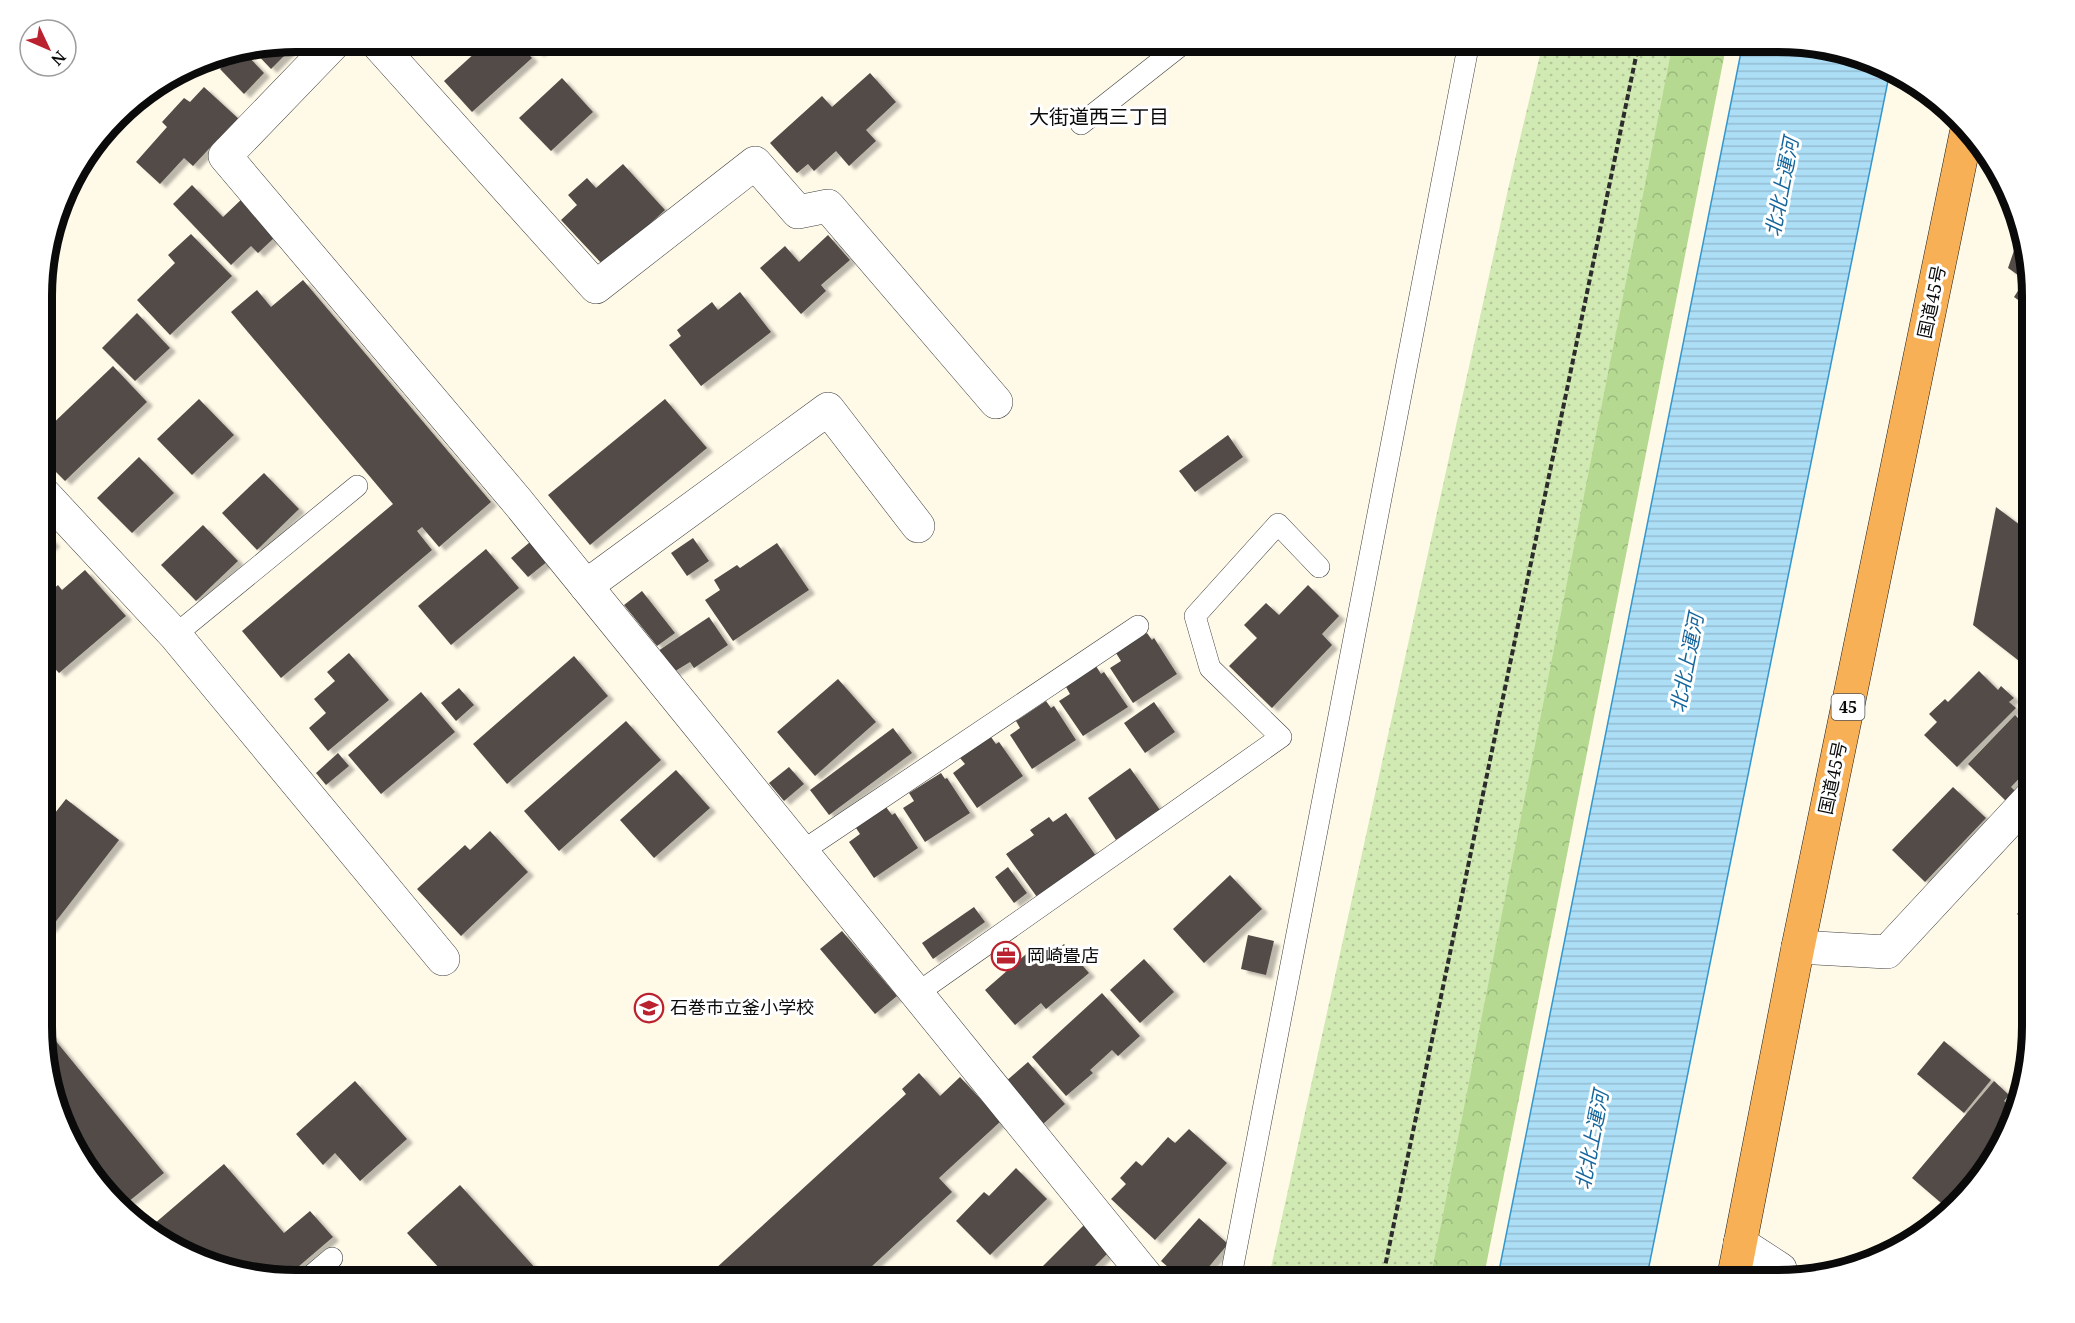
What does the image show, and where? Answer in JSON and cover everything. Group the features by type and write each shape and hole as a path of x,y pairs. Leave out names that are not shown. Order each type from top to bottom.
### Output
{"highway":[{"name":"国道45号","path":"1735,1270 1798,947 1965,139"}],"street":[{"path":"325,52 225,156 458,430 1141,1270"},
{"path":"385,52 596,287 755,163 798,212 828,206 996,402"},
{"path":"586,586 828,409 918,526"},
{"path":"52,503 175,635 442,959"},
{"path":"1798,947 1887,952 2022,807"},
{"path":"1740,1243 1779,1270"}],"lane":[{"path":"1081,124 1172,52"},
{"path":"1232,1270 1467,52"},
{"path":"175,635 357,486"},
{"path":"916,994 1281,737 1210,668 1195,616 1278,524 1319,567"},
{"path":"801,852 1138,626"},
{"path":"318,1270 332,1258"}],"path":[{"path":"1384,1270 1637,52"}],"green space":[{"path":"1541,52 1671,52 1432,1270 1270,1270 1509,185"},
{"path":"1548,52 1725,52 1485,1270 1429,1270 1626,213"}],"water":[{"name":"北北上運河","path":"1741,52 1795,53 1826,57 1857,65 1888,79 1648,1270 1499,1270"}],"building":[{"path":"476,52 526,52 532,58 472,112 444,81"},
{"path":"287,53 271,69 258,56"},
{"path":"249,57 264,73 244,94 220,69 226,63"},
{"path":"870,73 896,102 866,130 876,141 849,166 836,151 814,171 808,164 797,173 770,143 822,96 832,107"},
{"path":"562,78 593,112 551,151 519,118"},
{"path":"204,87 241,121 221,143 218,139 193,166 184,158 160,184 136,162 167,127 162,122 184,98 190,102"},
{"path":"623,164 665,210 604,266 561,220 577,205 568,195 587,178 596,188"},
{"path":"192,185 223,217 245,196 274,238 258,253 251,246 231,265 173,204"},
{"path":"191,234 232,276 170,335 137,300 175,263 168,255"},
{"path":"828,235 850,260 821,285 826,291 801,314 760,268 785,246 799,262"},
{"path":"2017,243 2022,278 2008,268"},
{"path":"303,280 491,502 439,547 422,527 417,531 432,550 281,678 242,631 393,504 231,312 257,290 271,307"},
{"path":"2022,285 2022,303 2014,297"},
{"path":"740,292 771,332 701,386 669,345 681,336 677,330 712,302 718,310"},
{"path":"137,313 170,348 135,381 102,348"},
{"path":"113,366 147,402 65,481 52,468 52,424"},
{"path":"199,399 234,435 192,475 157,439"},
{"path":"665,399 707,448 590,545 548,495"},
{"path":"1228,435 1243,457 1195,492 1179,471"},
{"path":"139,457 174,493 132,533 97,498"},
{"path":"264,473 299,509 257,550 222,513"},
{"path":"1996,507 2022,526 2022,663 1973,625"},
{"path":"203,525 238,561 196,601 161,565"},
{"path":"536,537 553,557 528,577 511,558"},
{"path":"693,538 709,561 687,576 671,553"},
{"path":"777,543 809,590 733,641 705,600 720,590 714,580 737,565 740,568"},
{"path":"486,549 519,588 451,645 418,606"},
{"path":"85,570 126,616 59,673 52,666 52,590 58,585 62,590"},
{"path":"1308,585 1339,616 1322,634 1332,645 1272,708 1229,666 1257,638 1244,625 1266,603 1279,615"},
{"path":"642,591 675,633 657,646 624,605"},
{"path":"709,617 728,645 694,668 690,662 672,673 658,651"},
{"path":"1147,633 1152,640 1154,638 1177,674 1133,703 1110,668 1121,661 1116,653"},
{"path":"349,653 389,700 328,751 309,728 326,713 314,699 335,681 327,672"},
{"path":"574,656 608,696 507,784 473,744"},
{"path":"1096,666 1101,674 1104,672 1128,707 1083,736 1059,701 1070,694 1066,687"},
{"path":"1979,671 1998,690 2001,686 2014,698 2009,702 2016,708 1957,767 1924,735 1937,722 1929,714 1945,699 1948,702"},
{"path":"838,679 876,722 815,776 777,732"},
{"path":"459,688 474,705 456,721 441,703"},
{"path":"421,692 455,732 381,794 348,755"},
{"path":"1046,701 1051,708 1054,706 1076,740 1032,769 1010,735 1020,728 1016,721"},
{"path":"1154,702 1175,732 1145,753 1124,723"},
{"path":"2015,715 2022,722 2022,775 2011,787 2015,791 2006,801 1968,764"},
{"path":"626,721 661,760 559,851 524,811"},
{"path":"893,728 912,753 829,815 810,790"},
{"path":"991,737 996,744 999,742 1023,776 977,808 953,773 965,764 960,758"},
{"path":"338,753 349,766 326,785 316,773"},
{"path":"789,767 804,784 784,801 769,783"},
{"path":"1130,768 1160,810 1116,840 1088,798"},
{"path":"676,770 710,808 654,858 620,820"},
{"path":"941,773 945,779 947,778 970,813 925,842 903,808 914,801 909,793"},
{"path":"1953,787 1986,818 1925,882 1892,850"},
{"path":"66,799 119,840 52,926 52,817"},
{"path":"886,807 892,815 895,813 918,848 874,878 849,842 860,834 856,828"},
{"path":"1066,813 1096,856 1037,897 1006,854 1034,835 1030,830 1049,817 1053,822"},
{"path":"490,831 528,872 461,936 417,889 465,845 470,850"},
{"path":"1008,867 1027,893 1014,903 995,877"},
{"path":"1230,875 1262,909 1204,963 1173,929"},
{"path":"974,907 985,922 933,959 922,943"},
{"path":"2022,908 2022,918 2017,914"},
{"path":"842,931 897,996 875,1014 820,949"},
{"path":"1248,935 1274,941 1266,975 1241,969"},
{"path":"1064,944 1089,973 1046,1009 1041,1003 1015,1025 985,990 1033,948 1044,961"},
{"path":"1144,959 1174,992 1140,1023 1110,990"},
{"path":"1102,993 1140,1036 1118,1056 1112,1050 1090,1070 1093,1073 1066,1096 1032,1057"},
{"path":"53,1037 164,1173 127,1202 113,1188 85,1149 71,1120 57,1074"},
{"path":"1944,1041 1991,1080 1964,1113 1917,1074"},
{"path":"1028,1062 1065,1104 1042,1125 1005,1082"},
{"path":"919,1073 940,1096 960,1077 1001,1121 939,1178 952,1192 868,1270 714,1270 906,1094 902,1089"},
{"path":"355,1081 407,1139 360,1181 335,1153 323,1165 296,1134"},
{"path":"1994,1081 2009,1095 2004,1101 2010,1106 1990,1149 1962,1188 1944,1206 1912,1178"},
{"path":"1189,1129 1227,1163 1155,1240 1111,1199 1126,1184 1120,1178 1136,1161 1142,1166 1168,1137 1175,1143"},
{"path":"224,1164 284,1233 310,1211 333,1237 294,1270 280,1270 249,1266 218,1258 174,1238 154,1224"},
{"path":"1016,1168 1047,1199 990,1255 956,1221 984,1192 989,1196"},
{"path":"460,1185 537,1270 441,1270 407,1233"},
{"path":"1199,1218 1228,1244 1206,1270 1171,1270 1161,1261"},
{"path":"1085,1224 1111,1250 1091,1270 1047,1270 1043,1266"}],"place":[{"name":"岡崎畳店","path":"1006,956"},
{"name":"石巻市立釜小学校","path":"649,1008"}],"district":[{"name":"大街道西三丁目","path":"1099,117"}]}
